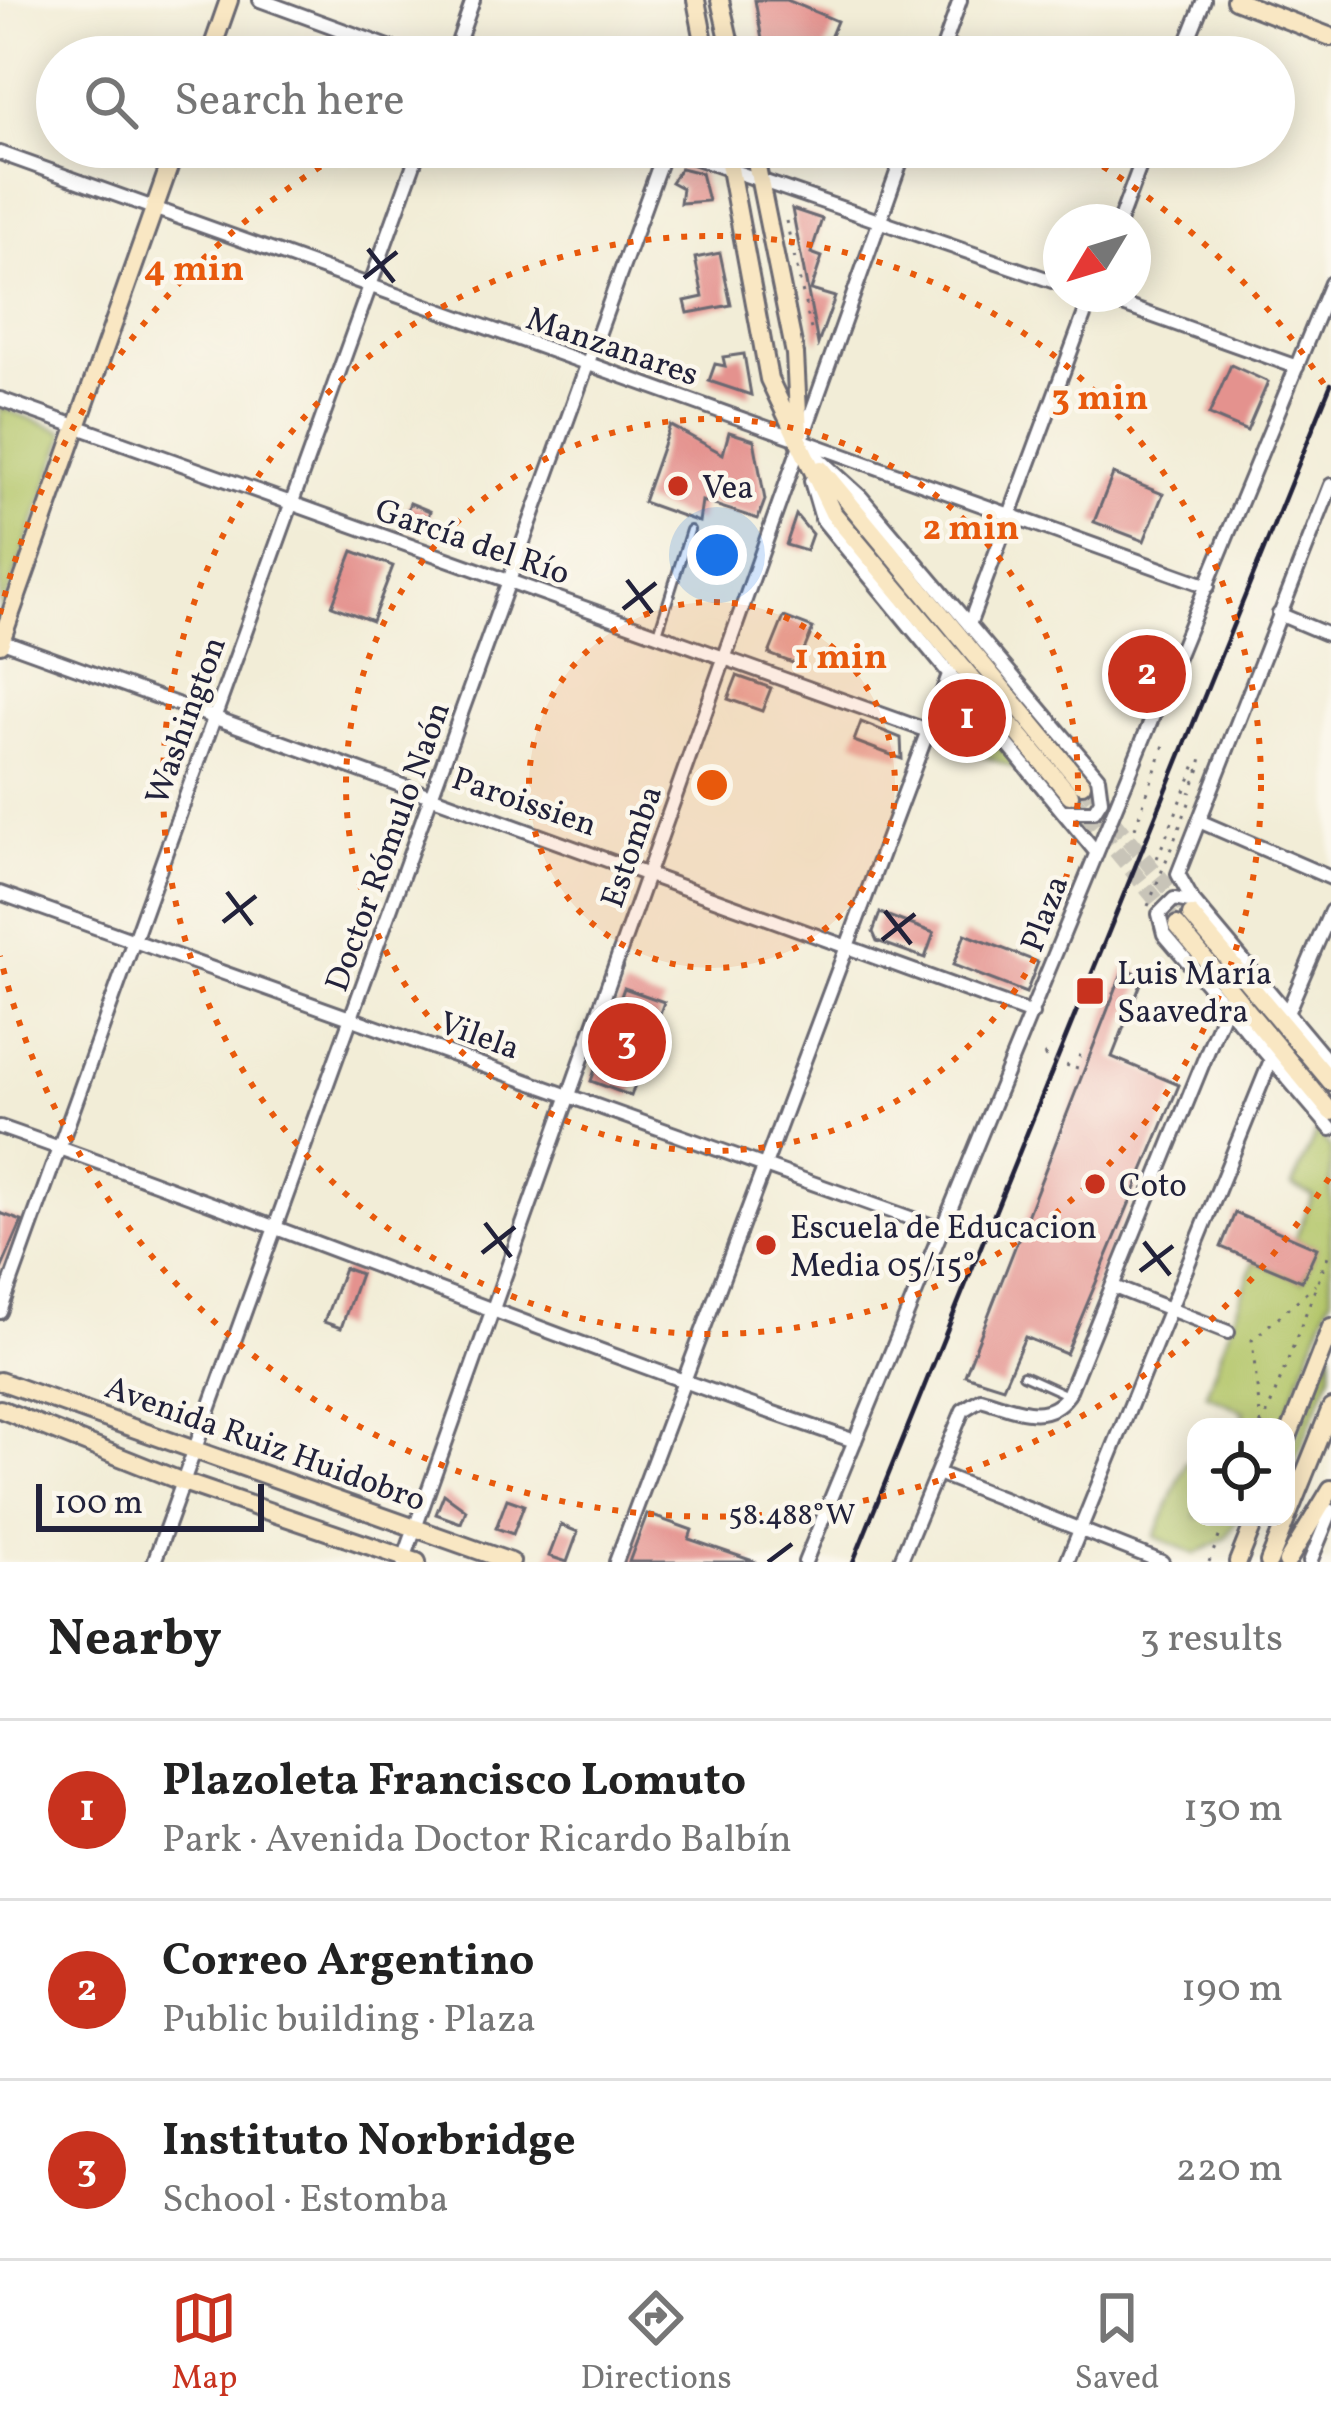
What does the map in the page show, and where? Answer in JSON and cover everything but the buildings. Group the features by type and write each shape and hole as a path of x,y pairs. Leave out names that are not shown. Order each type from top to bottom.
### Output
{"main road":[{"path":"216,36 229,0"},
{"path":"695,0 701,36"},
{"path":"720,0 728,36"},
{"path":"1235,0 1331,37"},
{"path":"0,641 169,168"},
{"path":"730,168 769,379 799,440 1078,792"},
{"path":"758,168 795,354 799,440"},
{"path":"1187,914 1331,1082"},
{"path":"1187,914 1331,1112"},
{"path":"1295,1419 1331,1328"},
{"name":"Avenida Ruiz Huidobro","path":"0,1381 511,1562"},
{"path":"1269,1562 1331,1408"},
{"name":"Avenida Ruiz Huidobro","path":"0,1409 183,1482 408,1561"},
{"path":"1287,1562 1331,1490"},
{"path":"1238,1562 1252,1526"}],"street":[{"path":"260,0 359,36"},
{"path":"460,36 473,0"},
{"path":"948,36 960,0"},
{"path":"1189,36 1204,0"},
{"name":"Manzanares","path":"0,153 36,166"},
{"name":"Manzanares","path":"41,168 1208,586"},
{"name":"Washington","path":"0,1312 411,168"},
{"name":"Doctor Rómulo Naón","path":"154,1562 658,168"},
{"path":"718,168 1043,278"},
{"name":"Estomba","path":"408,1561 415,1526 728,658 782,505 799,440 898,168"},
{"path":"1126,204 1139,168"},
{"name":"Plaza","path":"805,1562 1331,284"},
{"path":"969,625 1085,312"},
{"path":"1143,312 1297,367"},
{"name":"García del Río","path":"0,399 928,731"},
{"path":"799,440 861,497 969,625 1078,792 1096,852"},
{"path":"799,440 822,519 950,672 1078,792"},
{"path":"1187,914 1178,874 1331,485"},
{"path":"1279,614 1331,636"},
{"name":"Paroissien","path":"0,641 649,871 1032,1014"},
{"path":"616,1562 950,672"},
{"path":"1078,792 1129,775"},
{"path":"1199,821 1331,878"},
{"name":"Vilela","path":"0,893 941,1229"},
{"path":"1331,1065 1174,898 1159,914 1164,934 1331,1129"},
{"path":"1287,1013 1331,911"},
{"path":"900,1562 970,1403 981,1399 1039,1415 1058,1409 1068,1395 1226,1006"},
{"path":"1067,1562 1271,1060"},
{"path":"0,1126 278,1226 685,1384 855,1442"},
{"path":"1114,1287 1228,1332"},
{"path":"937,1473 1162,1562"},
{"path":"1310,1562 1331,1511"}],"lane":[{"path":"658,633 690,530"},
{"path":"1023,1375 1068,1395"}],"path":[{"path":"784,215 813,338"},
{"path":"1136,828 1164,745 1158,742 1139,788"},
{"path":"1157,858 1198,760 1203,761 1148,905 1159,914"},
{"path":"1189,795 1199,821"},
{"path":"1052,1046 1044,1056 1076,1069 1080,1054"},
{"path":"1265,1418 1331,1249"},
{"path":"1310,1264 1323,1270"},
{"path":"1261,1418 1252,1340 1318,1282"},
{"path":"1209,1562 1223,1526"}],"green space":[{"path":"0,407 63,431 65,436 0,617"},
{"path":"962,695 1030,774 944,741"},
{"path":"1317,1131 1331,1149 1331,1296 1284,1418 1243,1418 1245,1412 1206,1394 1254,1261 1303,1281 1316,1248 1295,1239 1313,1196 1292,1186"},
{"path":"1331,1349 1331,1373 1295,1463 1295,1439"},
{"path":"1186,1462 1187,1526 1233,1526 1226,1538 1195,1554 1155,1537"}],"tunnel":[{"path":"1082,784 1187,910"},
{"path":"1070,795 1177,925"}],"railway":[{"path":"853,1562 1331,384"}],"place":[{"name":"Vea","path":"678,486"},
{"name":"Correo Argentino","path":"1147,674"},
{"name":"Plazoleta Francisco Lomuto","path":"967,718"},
{"name":"Luis María Saavedra","path":"1090,991"},
{"name":"Instituto Norbridge","path":"627,1042"},
{"name":"Coto","path":"1095,1184"},
{"name":"Escuela de Educacion Media 05/15°","path":"766,1245"}]}
